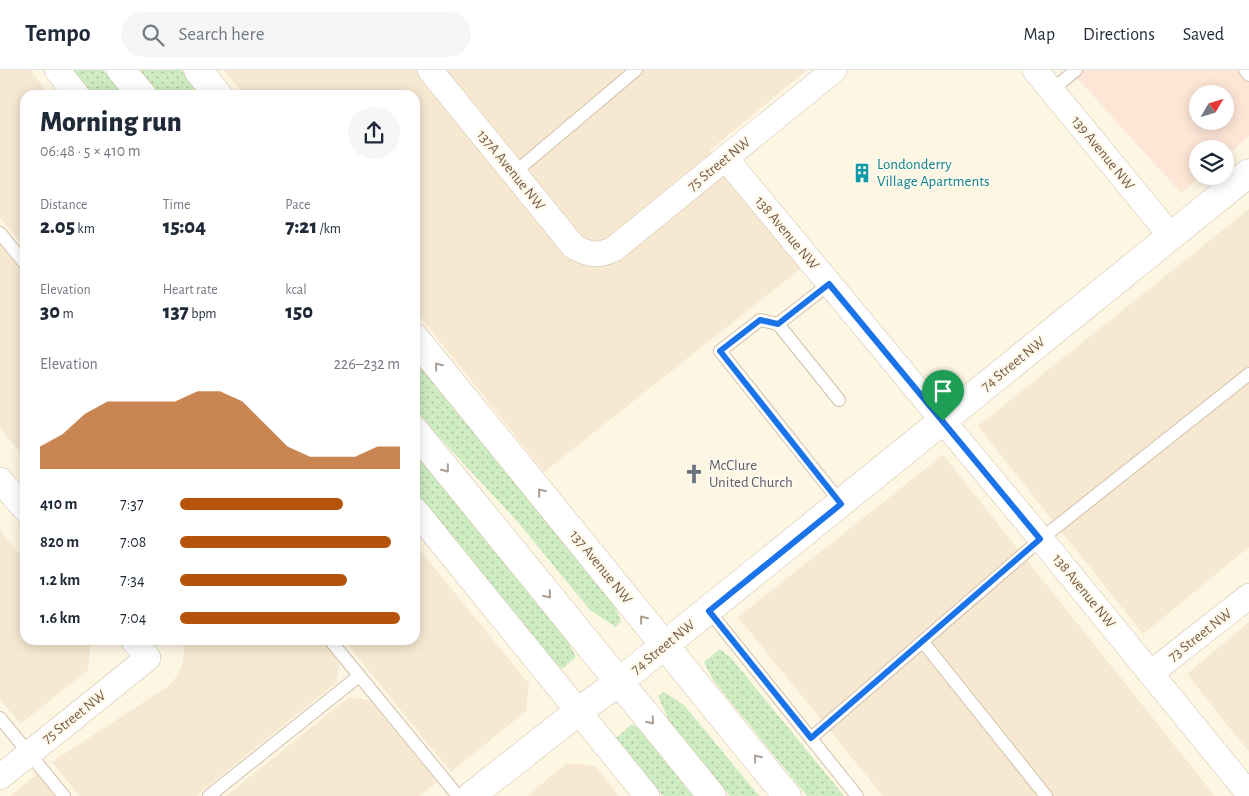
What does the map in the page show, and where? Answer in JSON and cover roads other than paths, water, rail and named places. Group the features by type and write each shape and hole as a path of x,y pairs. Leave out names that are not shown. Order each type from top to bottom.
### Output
{"main road":[{"path":"121,70 138,90"},
{"path":"198,70 214,90"},
{"name":"74 Street NW","path":"471,796 709,611 1249,173"},
{"name":"137 Avenue NW","path":"420,344 788,796"},
{"path":"420,437 712,796"}],"street":[{"path":"57,70 73,90"},
{"name":"137A Avenue NW","path":"430,70 574,247 587,253 602,254"},
{"name":"75 Street NW","path":"602,254 614,249 833,70"},
{"name":"139 Avenue NW","path":"1035,70 1171,236"},
{"name":"138 Avenue NW","path":"726,159 1249,794"},
{"path":"0,480 20,503"},
{"path":"420,516 648,796"},
{"name":"73 Street NW","path":"1151,673 1249,596"},
{"name":"75 Street NW","path":"0,777 29,753 141,649"}],"lane":[{"path":"514,173 636,70"},
{"path":"1052,90 1076,70"},
{"path":"1245,70 1249,75"},
{"path":"0,233 20,258"},
{"path":"778,324 829,284"},
{"path":"839,400 778,324 760,320 720,351 841,504"},
{"path":"811,738 1040,539 1249,374"},
{"path":"709,611 857,796"},
{"path":"923,642 1046,796"},
{"path":"334,645 458,796"},
{"path":"209,796 360,676"},
{"path":"0,718 64,796"}],"place":[{"name":"Londonderry Village Apartments","path":"862,173"},
{"name":"McClure United Church","path":"694,474"}]}
